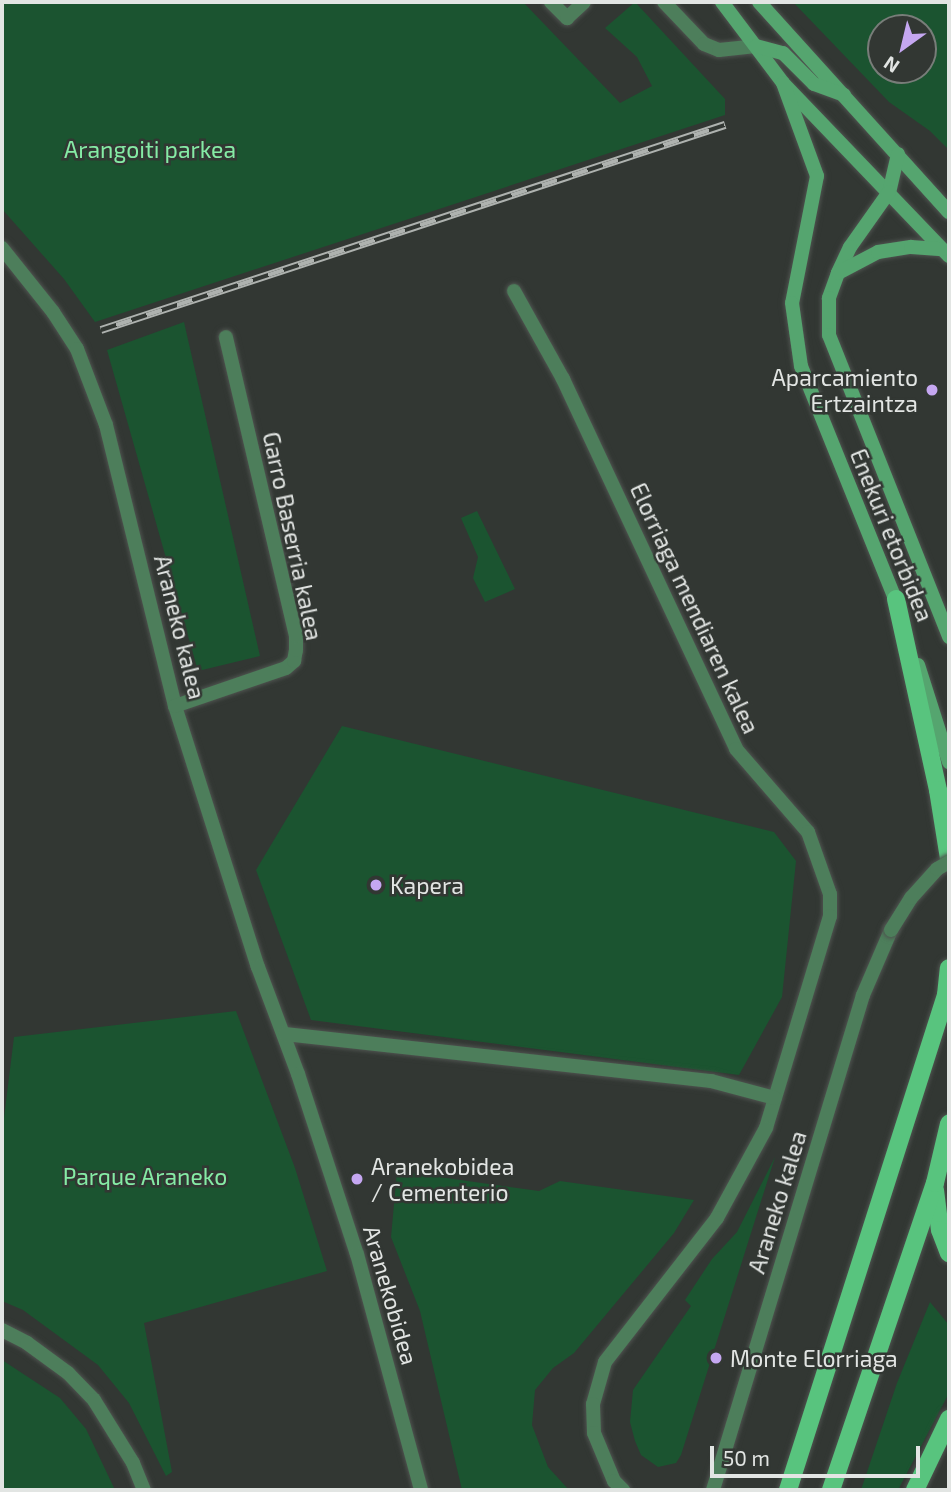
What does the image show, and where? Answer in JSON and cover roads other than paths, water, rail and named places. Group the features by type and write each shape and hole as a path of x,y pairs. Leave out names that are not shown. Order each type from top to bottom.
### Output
{"main road":[{"name":"Enekuri etorbidea","path":"722,2 783,82 890,192"},
{"path":"759,2 847,96 949,212"},
{"path":"756,46 783,53 814,84 847,96"},
{"name":"Enekuri etorbidea","path":"783,82 817,176 792,303 800,366 896,599 949,762"},
{"name":"Enekuri etorbidea","path":"898,154 890,192 850,247 838,273 829,298 830,335 949,636"},
{"path":"890,192 945,253"},
{"path":"838,273 878,252 911,247 945,253"},
{"path":"896,599 938,790 949,860"},
{"path":"788,1490 942,1008 949,968"},
{"path":"831,1490 934,1183 949,1124"},
{"path":"934,1183 940,1230 949,1253"},
{"path":"915,1490 949,1419"}],"street":[{"path":"551,2 567,18 584,2"},
{"path":"664,2 705,44 719,50 756,46"},
{"name":"Araneko kalea","path":"2,248 53,312 77,349 106,425 175,706 258,967 285,1034"},
{"name":"Elorriaga mendiaren kalea","path":"514,291 563,379 736,749 808,832 828,881 830,916 761,1138 717,1218 605,1362 593,1404 594,1433 614,1481 623,1490"},
{"name":"Garro Baserria kalea","path":"175,706 286,668 294,661 296,650 296,636 226,337"},
{"name":"Araneko kalea","path":"713,1490 863,995 891,930 926,881 949,860"},
{"path":"285,1034 711,1081 775,1098"},
{"name":"Aranekobidea","path":"285,1034 357,1254 421,1490"},
{"path":"2,1330 27,1343 68,1373 94,1400 133,1463 144,1490"}],"railway":[{"path":"101,330 725,125"}],"place":[{"name":"Aparcamiento Ertzaintza","path":"932,390"},
{"name":"Kapera","path":"376,885"},
{"name":"Aranekobidea / Cementerio","path":"357,1179"},
{"name":"Monte Elorriaga","path":"716,1358"}],"park label":[{"name":"Arangoiti parkea","path":"150,149"},
{"name":"Parque Araneko","path":"145,1176"}]}
